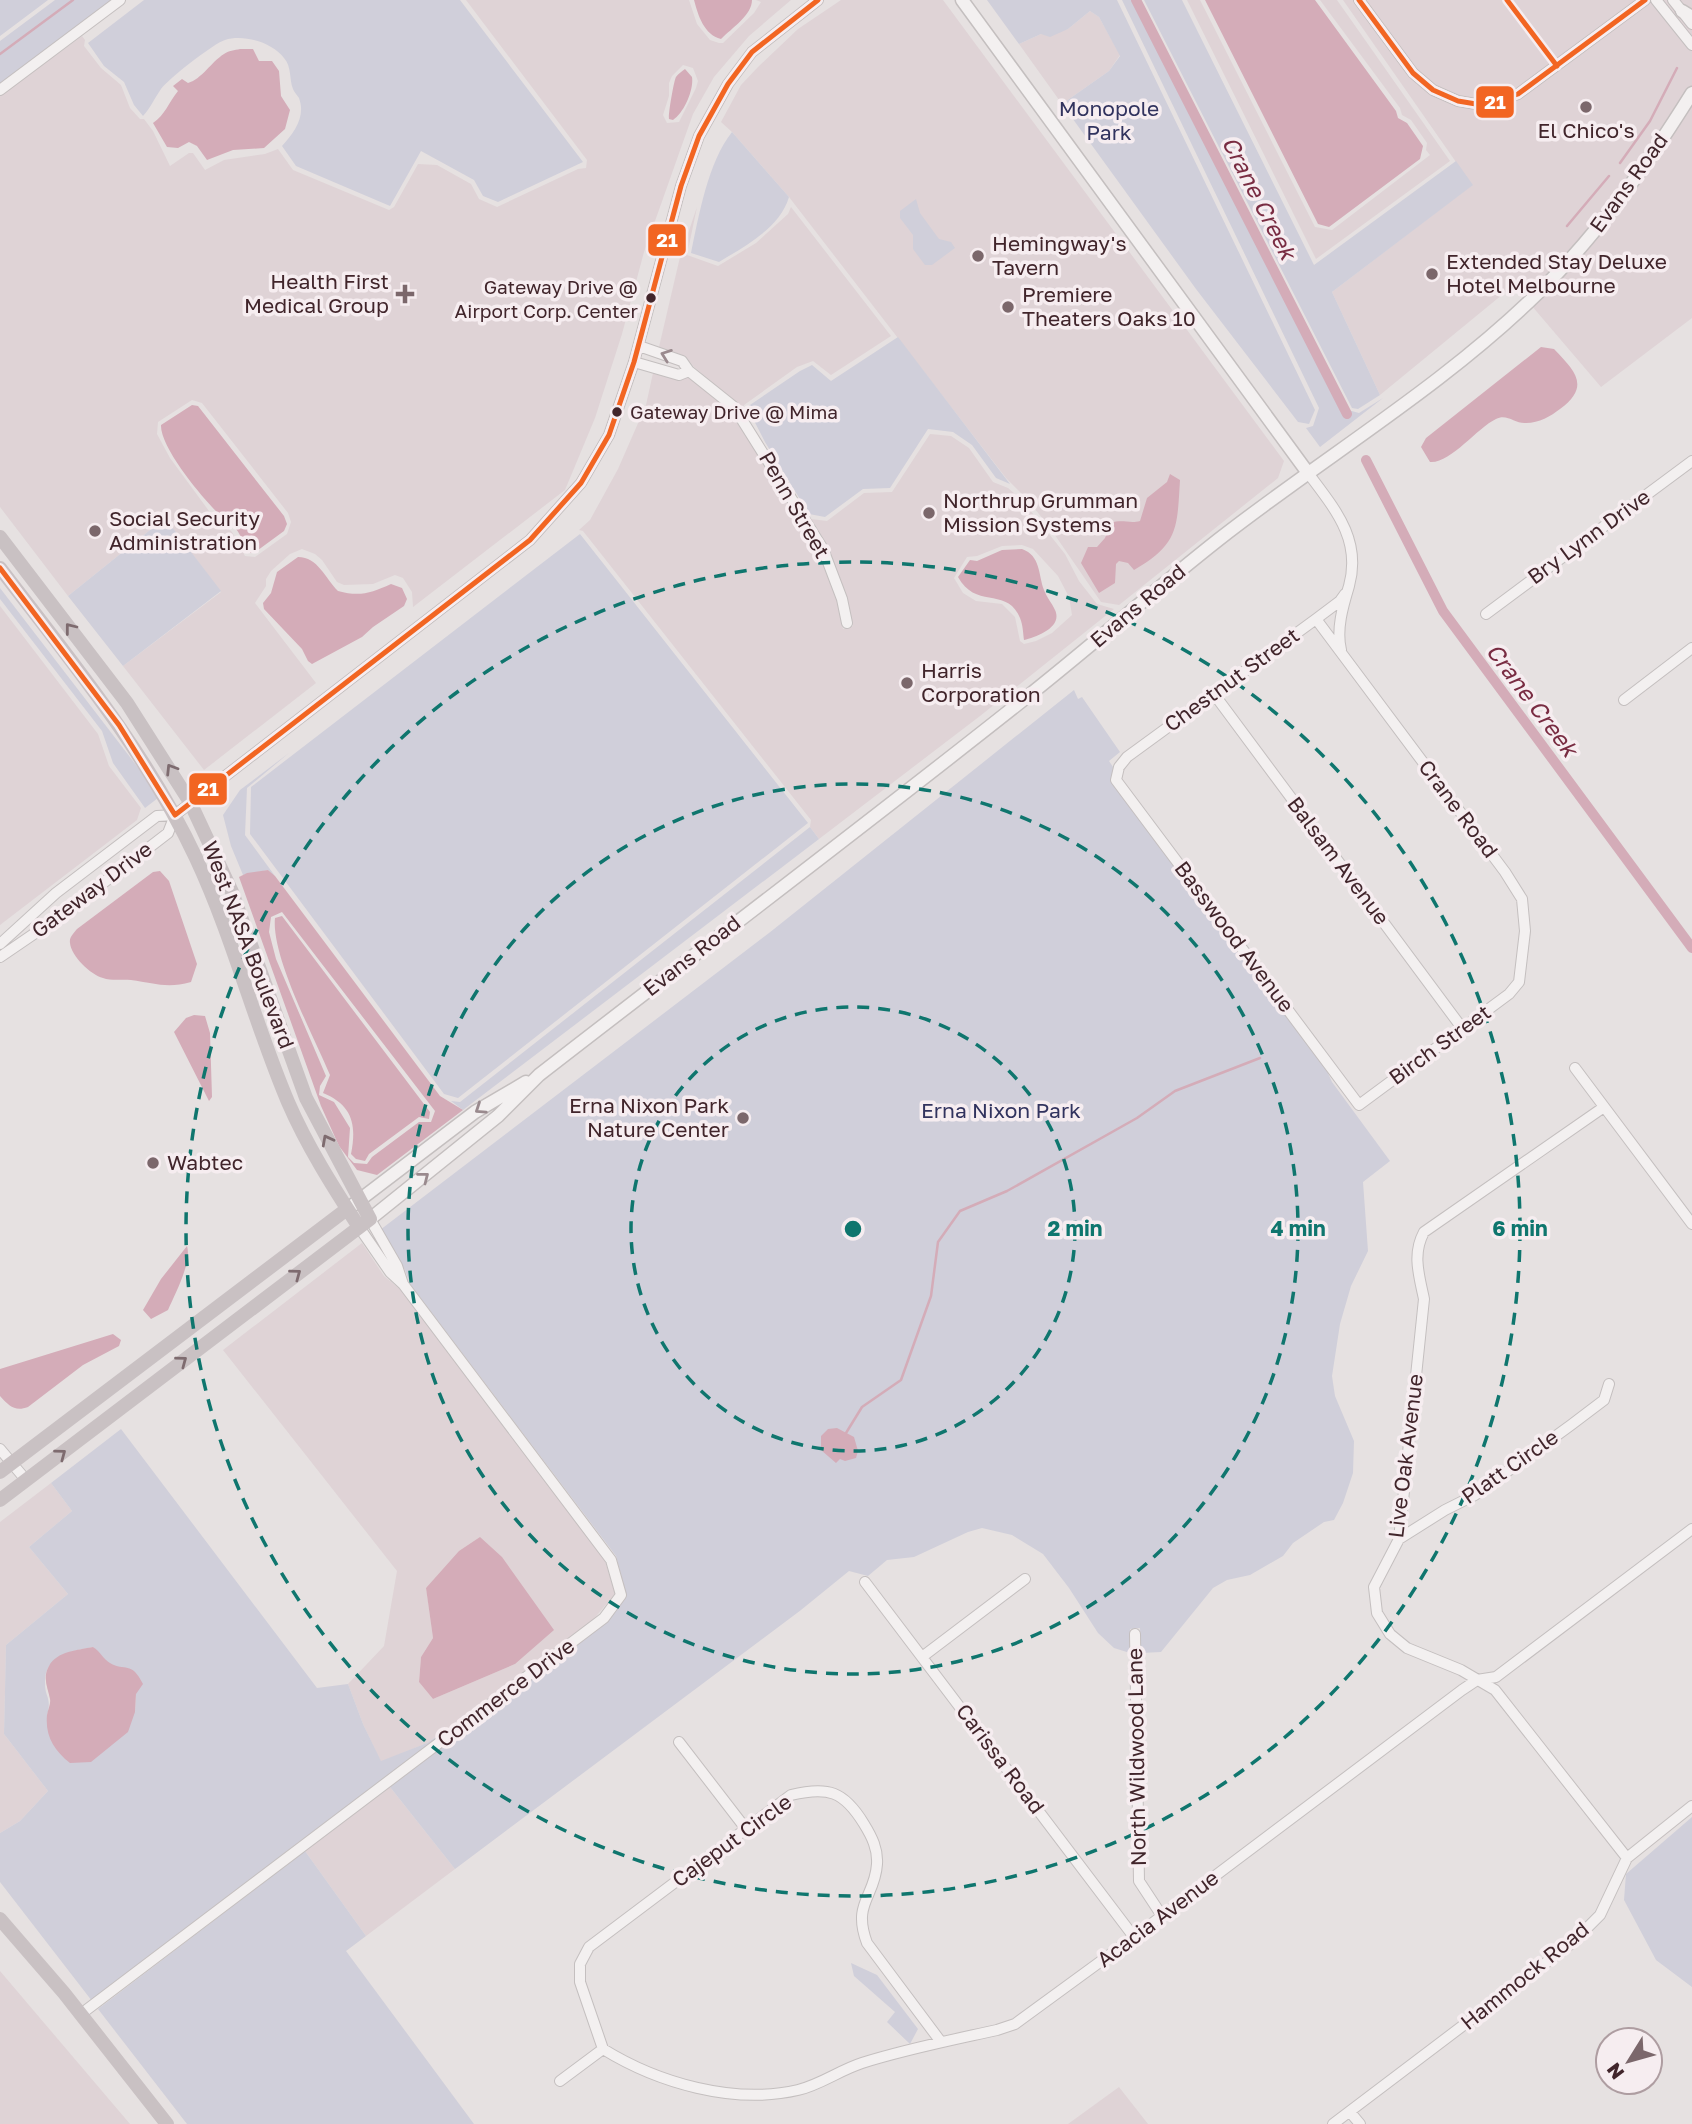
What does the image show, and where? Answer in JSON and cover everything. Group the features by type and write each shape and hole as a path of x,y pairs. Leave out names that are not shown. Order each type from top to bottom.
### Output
{"main road":[{"name":"West NASA Boulevard","path":"0,537 127,703 190,802 232,892 306,1098 360,1200 364,1223"},
{"name":"West NASA Boulevard","path":"0,568 119,725 175,815 218,909 288,1102 321,1166 348,1209 364,1223"},
{"path":"6,1467 348,1209"},
{"path":"0,1500 364,1223"},
{"path":"0,1914 167,2124"}],"street":[{"path":"0,90 120,0"},
{"name":"Gateway Drive","path":"0,957 63,914 168,833 175,815 190,802 530,540 582,483 609,435 634,362 681,186 699,136 728,84 752,52 818,0"},
{"path":"962,0 1341,517 1349,539 1353,565 1345,594 1339,641 1342,654"},
{"path":"1359,0 1413,73 1433,90 1458,101 1476,104 1492,103 1518,94 1645,0"},
{"path":"1656,0 1692,45"},
{"path":"1674,0 1692,24"},
{"name":"Evans Road","path":"364,1223 498,1116 539,1075 1013,708 1216,541 1453,366 1541,290 1580,249 1650,160 1692,93"},
{"path":"1678,115 1692,106"},
{"name":"Penn Street","path":"639,346 682,361 689,371 734,407 823,549 842,599 847,623"},
{"path":"634,362 679,375 689,371"},
{"name":"Bry Lynn Drive","path":"1486,614 1692,461"},
{"name":"Chestnut Street","path":"1119,767 1127,757 1316,619 1345,594"},
{"name":"Crane Road","path":"1316,619 1505,872 1522,899 1525,931 1519,982"},
{"path":"1624,700 1692,648"},
{"name":"Balsam Avenue","path":"1214,694 1462,1028"},
{"name":"Basswood Avenue","path":"1119,767 1116,780 1359,1105"},
{"name":"Gateway Drive","path":"0,944 56,893 157,816 175,815"},
{"name":"Birch Street","path":"1359,1105 1509,994 1519,982"},
{"path":"1575,1068 1692,1224"},
{"name":"Evans Road","path":"348,1209 475,1112 539,1075"},
{"name":"Live Oak Avenue","path":"1604,1107 1424,1232 1418,1242 1417,1265 1424,1299 1399,1539 1374,1587 1377,1613 1390,1634 1407,1648 1461,1670 1494,1689 1627,1858"},
{"name":"Commerce Drive","path":"81,2014 604,1618 621,1595 611,1560 403,1284 390,1272 364,1223"},
{"name":"Platt Circle","path":"1399,1539 1475,1495 1604,1401 1609,1384"},
{"path":"0,1449 6,1467 26,1480"},
{"name":"Acacia Avenue","path":"603,2049 623,2062 690,2086 729,2094 769,2095 801,2090 860,2063 1015,2024 1163,1916 1451,1698 1477,1680 1496,1677 1692,1529"},
{"path":"922,1657 1025,1579"},
{"name":"Carissa Road","path":"865,1582 1134,1937"},
{"name":"North Wildwood Lane","path":"1135,1633 1139,1881 1163,1916"},
{"path":"679,1742 746,1829"},
{"name":"Cajeput Circle","path":"603,2049 580,1982 580,1964 589,1947 791,1795 813,1790 833,1793 852,1804 876,1847 877,1867 863,1907 860,1926 867,1943 941,2042"},
{"name":"Hammock Road","path":"1333,2124 1572,1943 1600,1915 1627,1858 1692,1806"},
{"path":"560,2081 603,2049"},
{"path":"1350,2112 1360,2124"}],"shaded area":[{"path":"466,0 689,0 697,24 710,40 723,43 754,13 761,2 756,0 791,0 749,36 714,77 693,114 644,252 622,334 595,418 565,490 413,607 412,592 403,578 395,575 373,584 344,585 337,582 315,554 302,549 290,554 271,571 266,579 266,586 255,603 316,683 204,770 123,666 221,592 165,518 68,596 0,507 0,96 82,36 85,40 84,46 101,68 121,85 130,108 140,119 144,119 153,131 170,166 189,153 193,153 205,170 224,160 265,154 278,149 293,170 389,210 394,207 418,164 437,165 471,184 479,199 497,207 578,169 586,168 587,160","holes":["683,65 693,68 698,81 679,122 667,123 663,115 669,96 669,83","192,400 202,403 288,513 291,522 287,534 255,557 245,556 232,532 209,511 170,458 157,434 158,422"]},
{"path":"694,0 752,0 749,11 721,39 706,29"},
{"path":"841,0 943,0 1284,461 1278,478 1119,605 1101,602 1048,525 1006,478 789,197 721,122 741,85 758,67 798,29"},
{"path":"1187,0 1200,0 1315,227 1332,230 1430,155 1426,150 1427,143 1411,120 1402,115 1400,108 1320,0 1337,0 1450,161 1316,259"},
{"path":"1205,0 1315,0 1396,111 1398,118 1407,123 1423,146 1420,159 1329,227 1318,224"},
{"path":"1343,0 1692,0 1692,318 1601,387 1514,285 1380,395 1332,292 1472,185"},
{"path":"1090,11 1099,17 1120,55 1109,71 1062,104 1019,44 1041,34 1068,29"},
{"path":"240,49 253,49 259,61 272,61 279,71 281,96 290,110 285,129 264,148 233,150 207,160 197,146 189,142 178,148 167,147 153,123 178,91 173,86 182,79 188,83 193,81 224,54"},
{"path":"685,69 692,77 690,94 681,112 673,120 669,119 675,80"},
{"path":"697,207 687,255 718,266 756,243 788,214 791,207 891,336 831,375 813,361 797,367 744,405 748,419 738,404 687,358 659,347 680,257"},
{"path":"1541,347 1554,349 1573,372 1577,386 1570,401 1545,419 1536,422 1522,423 1500,417 1455,452 1430,462 1421,447 1426,438"},
{"path":"653,373 677,380 688,377 730,411 818,552 837,601 843,629 853,626 847,597 828,547 811,519 827,521 864,493 892,492 930,434 951,436 969,448 993,482 1008,488 1022,500 1065,554 1079,581 1097,604 1114,609 819,839 810,827 811,820 583,531 579,530 590,520 618,469 646,405","holes":["1022,545 1033,549 1058,576 1069,597 1072,615 1052,633 1024,644 1020,641 1015,617 1002,604 976,601 963,593 954,578 967,557 1002,546"]},
{"path":"192,405 198,406 284,516 287,524 284,531 254,553 249,553 236,529 215,510 180,468 166,444 161,425"},
{"path":"1170,474 1180,480 1176,523 1168,543 1149,561 1134,570 1128,563 1119,561 1116,564 1115,583 1099,593 1081,563 1088,547 1097,547 1105,538 1111,523 1140,521 1147,498 1167,482"},
{"path":"1022,549 1036,561 1044,590 1056,616 1047,630 1024,640 1021,621 1014,608 999,600 973,593 958,577 970,560 977,561 1002,550"},
{"path":"298,557 316,564 338,591 365,593 391,584 402,588 407,599 404,606 362,637 312,664 302,649 264,609 263,603 271,593 277,572"},
{"path":"0,606 98,734 109,766 141,808 137,820 0,925"},
{"path":"268,870 275,876 440,1096 463,1110 377,1175 357,1170 339,1146 321,1106 239,877","holes":["282,912 435,1111 431,1122 419,1122 372,1157 367,1164 354,1163 348,1157 350,1128 334,1102 319,1095 320,1086 326,1076 276,959 269,932 271,917"]},
{"path":"160,871 169,881 197,964 191,982 161,985 106,979 93,973 74,954 70,943 72,935 153,872"},
{"path":"282,916 430,1112 429,1119 419,1117 369,1154 365,1161 356,1159 351,1154 352,1125 346,1110 323,1093 330,1075 286,974 276,934 275,918"},
{"path":"194,1015 205,1016 210,1033 212,1097 209,1101 174,1032 186,1018"},
{"path":"362,1243 384,1276 401,1290 605,1561 615,1594 592,1621 482,1705 427,1743 381,1762 348,1684 384,1646 397,1571 223,1350","holes":["426,1587 515,1664 433,1699 419,1682 421,1657 433,1638"]},
{"path":"187,1246 185,1269 168,1310 151,1319 143,1310 161,1279"},
{"path":"113,1334 121,1340 119,1346 83,1365 28,1407 12,1407 0,1396 0,1369"},
{"path":"837,1428 854,1437 858,1451 856,1458 845,1461 840,1459 836,1463 821,1450 821,1436 828,1429"},
{"path":"51,1483 72,1511 29,1547 68,1594 6,1645 4,1734 48,1791 20,1821 0,1833 0,1522"},
{"path":"480,1537 502,1557 554,1630 515,1664 433,1699 419,1682 421,1657 433,1638 426,1588 459,1551"},
{"path":"93,1647 115,1666 131,1669 143,1684 136,1694 135,1712 128,1732 91,1762 70,1763 55,1748 49,1736 47,1715 50,1701 46,1675 49,1666 57,1657"},
{"path":"390,1787 455,1869 366,1936 305,1851"},
{"path":"0,1971 130,2124 0,2124"},
{"path":"1119,2087 1148,2124 1068,2124"}],"green space":[{"path":"0,0 48,0 0,36"},
{"path":"55,0 112,0 0,84 0,41"},
{"path":"144,0 460,0 583,162 498,202 483,196 474,180 421,151 390,206 296,166 282,146 294,130 301,112 288,65 279,52 265,44 240,38 219,43 181,70 165,84 143,116 134,105 124,82 104,66 88,43"},
{"name":"Monopole Park","path":"987,0 1117,0 1315,410 1309,424 1298,422 1196,289 1062,104 1109,71 1120,56 1099,17 1090,11 1068,29 1050,37 1041,34 1019,44"},
{"path":"1122,0 1138,0 1348,410 1359,413 1383,398 1320,447 1306,428 1313,426 1319,408"},
{"path":"1144,0 1182,0 1314,265 1456,161 1473,185 1332,292 1380,395 1358,409 1352,408"},
{"path":"732,132 789,197 770,227 719,262 691,253 711,173"},
{"path":"916,199 920,213 939,239 951,242 955,248 932,265 925,265 913,249 913,235 900,218 900,211"},
{"path":"898,337 1010,484 996,478 972,445 953,432 928,429 890,488 863,489 825,517 809,514 747,407 812,365 831,381"},
{"path":"165,518 221,591 123,666 68,596"},
{"path":"580,534 808,823 458,1098 444,1094 250,834 251,787"},
{"path":"0,588 143,774 158,798 145,808 113,763 102,731 0,599"},
{"name":"Erna Nixon Park","path":"1074,690 1078,699 1082,697 1120,752 1109,761 1113,767 1112,783 1327,1071 1332,1082 1390,1161 1363,1182 1368,1251 1351,1286 1340,1324 1332,1376 1335,1396 1354,1441 1353,1473 1343,1503 1334,1520 1324,1522 1293,1543 1283,1556 1250,1575 1227,1580 1213,1588 1161,1652 1141,1653 1140,1628 1130,1629 1130,1653 1114,1648 1098,1633 1043,1554 1012,1535 982,1528 914,1557 887,1560 868,1576 849,1571 801,1610 455,1869 390,1787 607,1622 626,1593 616,1556 410,1284 405,1270 380,1230 769,933"},
{"path":"289,753 247,788 245,835 275,876 268,870 243,875 231,846 223,815 240,790"},
{"path":"810,827 819,839 463,1110 451,1101 460,1102"},
{"path":"121,1429 317,1688 348,1684 381,1761 427,1743 482,1705 92,2001 0,1882 0,1833 20,1821 48,1791 4,1734 6,1645 68,1594 29,1547 72,1511 51,1483","holes":["93,1647 136,1694 135,1712 47,1716 49,1701 45,1688 46,1674 54,1660 76,1650"]},
{"path":"1692,1817 1692,1987 1656,1960 1624,1900 1626,1874"},
{"path":"305,1851 366,1936 346,1951 474,2124 187,2124 98,2009"},
{"path":"851,1963 877,1975 918,2029 910,2044 887,2022 895,2012 854,1976"}],"waterway":[{"path":"0,54 73,0"},
{"name":"Crane Creek","path":"1136,0 1347,414"},
{"path":"1620,163 1650,121 1677,68"},
{"path":"1567,226 1609,176"},
{"name":"Crane Creek","path":"1366,460 1443,611 1692,948"},
{"path":"846,1433 862,1407 901,1380 931,1296 938,1242 960,1211 1007,1191 1137,1118 1175,1091 1260,1058"}],"transit line":[{"name":"21","path":"0,568 119,725 175,815 530,540 581,483 609,435 634,362 681,186 699,136 728,84 752,52 818,0"},
{"name":"21","path":"1359,0 1413,73 1433,90 1458,101 1476,104 1492,103 1518,94 1645,0"},
{"name":"21","path":"1507,0 1557,66"}],"place":[{"name":"El Chico's","path":"1586,107"},
{"name":"Hemingway's Tavern","path":"978,256"},
{"name":"Extended Stay Deluxe Hotel Melbourne","path":"1432,274"},
{"name":"Health First Medical Group","path":"405,294"},
{"name":"Gateway Drive @ Airport Corp. Center","path":"651,298"},
{"name":"Premiere Theaters Oaks 10","path":"1008,307"},
{"name":"Gateway Drive @ Mima","path":"617,412"},
{"name":"Northrup Grumman Mission Systems","path":"929,513"},
{"name":"Social Security Administration","path":"95,531"},
{"name":"Harris Corporation","path":"907,683"},
{"name":"Erna Nixon Park Nature Center","path":"743,1118"},
{"name":"Wabtec","path":"153,1163"}]}
